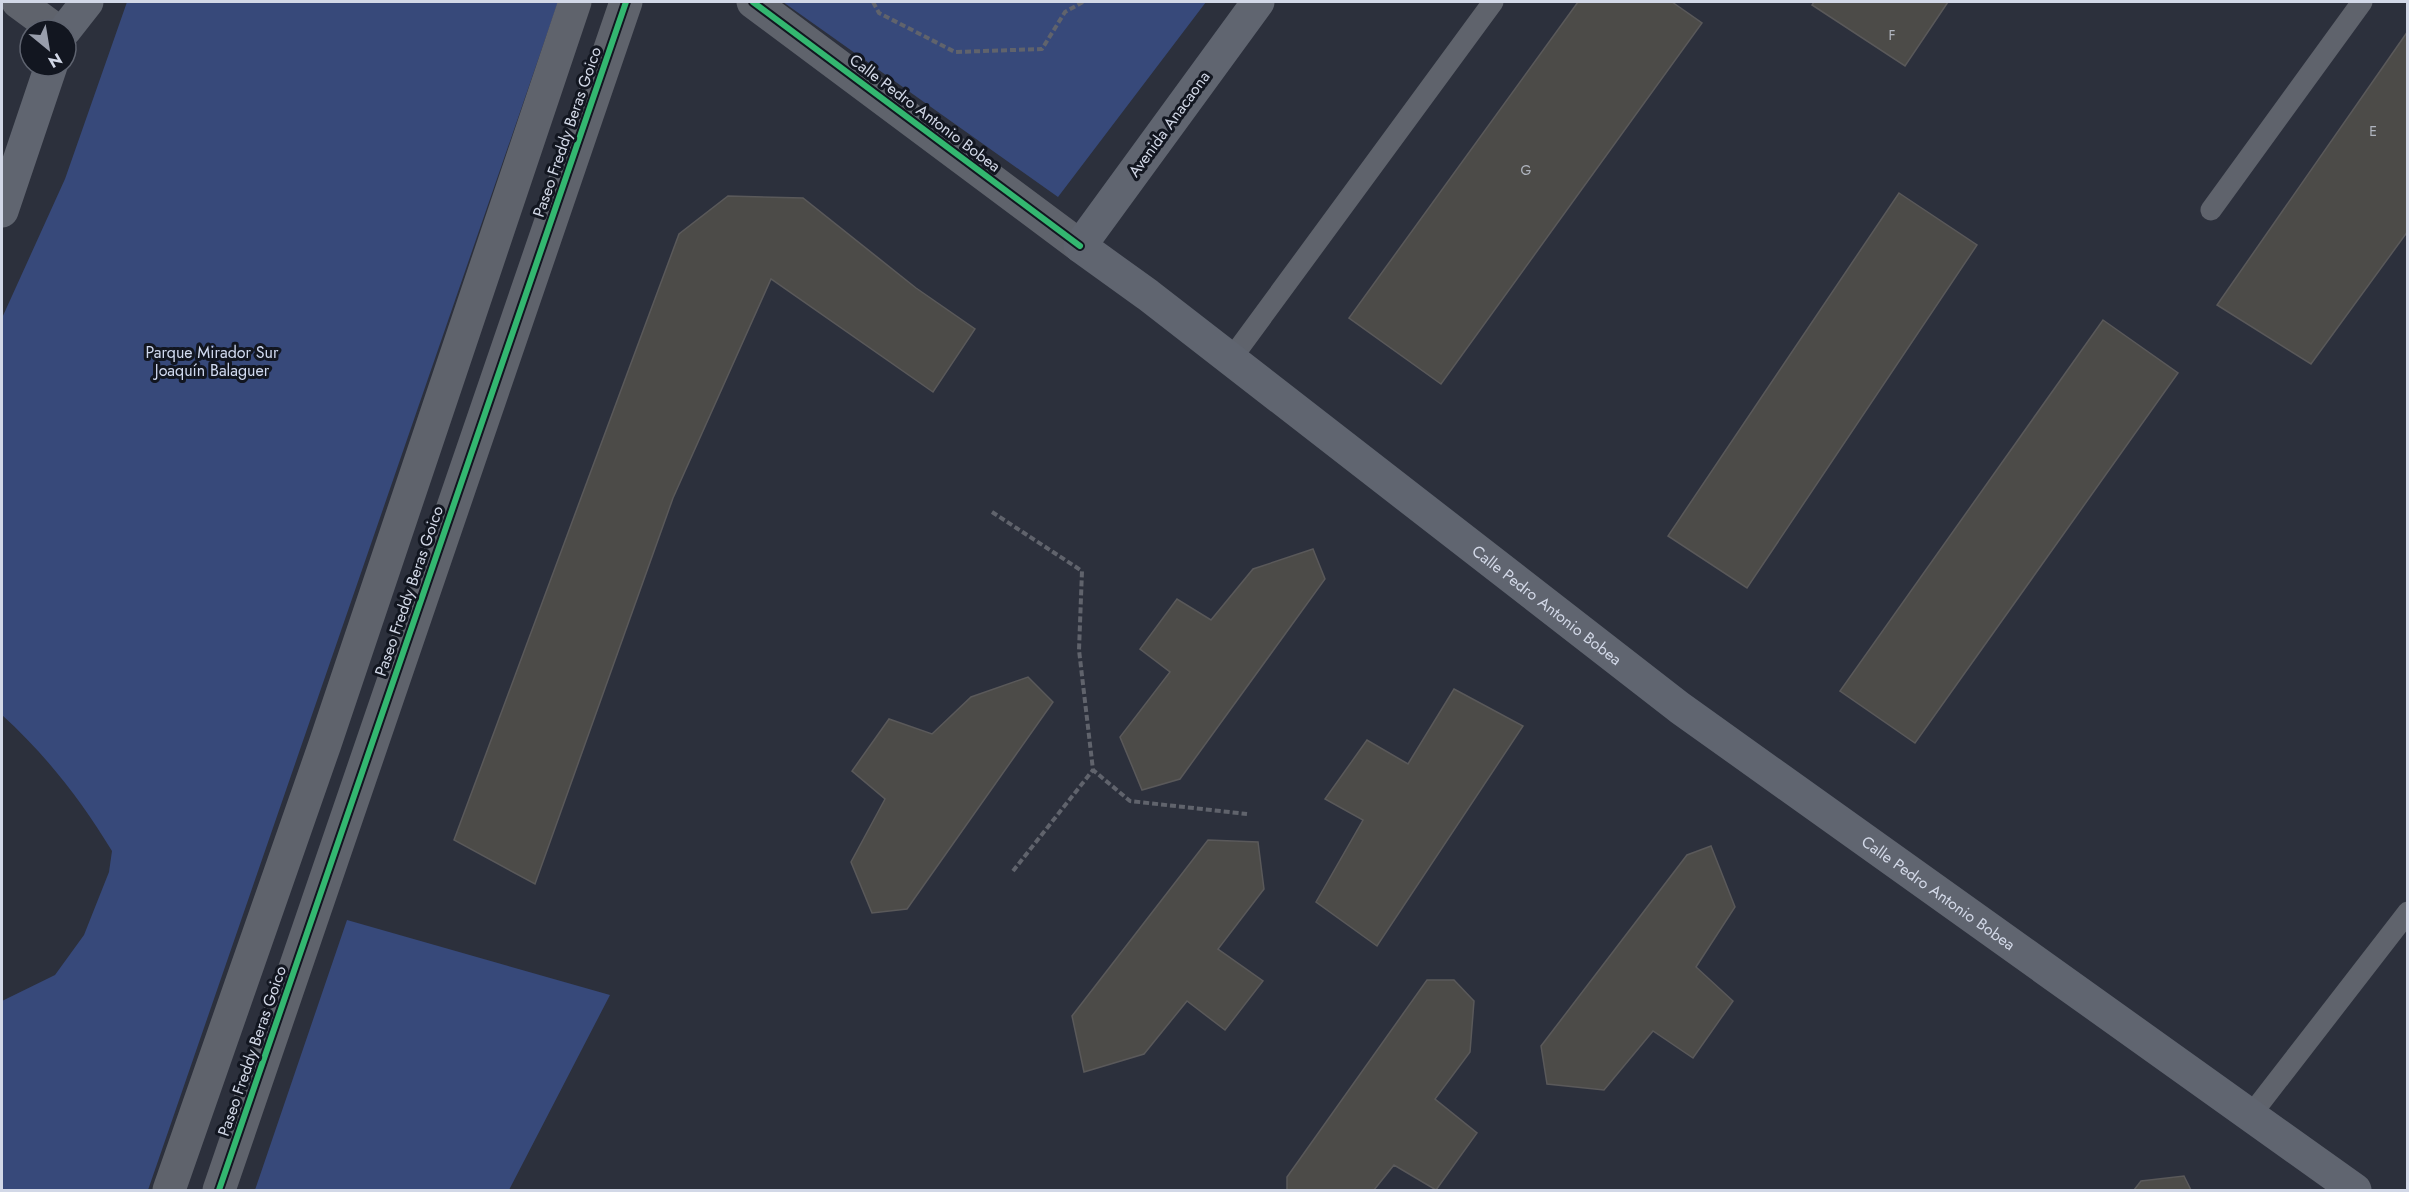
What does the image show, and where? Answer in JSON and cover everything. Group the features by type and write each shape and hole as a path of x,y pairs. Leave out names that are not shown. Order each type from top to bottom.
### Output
{"main road":[{"path":"59,2 61,18"},
{"path":"73,18 87,2"},
{"name":"Avenida Anacaona","path":"1080,246 1258,2"},
{"path":"2,211 47,78"},
{"name":"Calle Pedro Antonio Bobea","path":"1080,246 1231,359 1680,708 2355,1191"}],"street":[{"path":"18,2 40,18"},
{"name":"Paseo Freddy Beras Goico","path":"169,1191 325,744 576,2"},
{"name":"Paseo Freddy Beras Goico","path":"219,1191 626,2"},
{"name":"Calle Pedro Antonio Bobea","path":"753,2 1080,246"},
{"path":"325,744 365,760"}],"lane":[{"path":"1231,359 1493,2"},
{"path":"2211,210 2362,2"},
{"path":"2250,1116 2408,912"}],"path":[{"path":"873,2 879,13 955,52 1042,49 1065,12 1083,2"},
{"path":"992,512 1082,571 1079,650 1093,770 1130,801 1247,814"},
{"path":"1013,871 1093,770"}],"green space":[{"name":"Parque Mirador Sur Joaquín Balaguer","path":"127,2 558,2 148,1190 2,1190 2,1001 55,975 84,935 109,872 112,851 62,779 2,715 2,318 65,179"},
{"path":"783,2 1206,2 1058,197"},
{"path":"347,920 610,995 509,1190 255,1190"}],"building":[{"path":"1578,2 1672,2 1702,23 1441,384 1349,318"},
{"path":"1814,2 1948,2 1905,66 1812,5"},
{"path":"2408,31 2408,231 2311,364 2217,305"},
{"path":"1899,193 1977,245 1747,588 1668,536"},
{"path":"728,196 803,198 916,288 975,329 933,392 771,279 673,498 535,884 454,840 679,234"},
{"path":"2103,320 2178,373 1915,743 1840,691"},
{"path":"1313,549 1325,579 1180,779 1142,790 1120,737 1170,672 1140,649 1177,599 1211,620 1253,569"},
{"path":"1028,677 1053,702 907,909 872,913 851,862 885,799 852,771 889,719 932,734 971,697"},
{"path":"1454,689 1523,726 1377,946 1316,902 1363,820 1325,799 1367,740 1408,764"},
{"path":"1208,840 1258,842 1264,889 1218,949 1263,981 1225,1030 1187,1001 1144,1054 1084,1072 1072,1016"},
{"path":"1711,846 1735,907 1696,967 1733,1001 1693,1058 1653,1031 1604,1090 1547,1084 1541,1046 1687,855"},
{"path":"1427,980 1454,980 1474,1001 1470,1052 1435,1099 1477,1133 1436,1190 1394,1165 1374,1190 1287,1190 1287,1177"},
{"path":"2184,1176 2191,1190 2134,1190 2141,1181"}],"cycle path":[{"path":"219,1190 626,2"},
{"path":"753,2 1080,246"}]}
